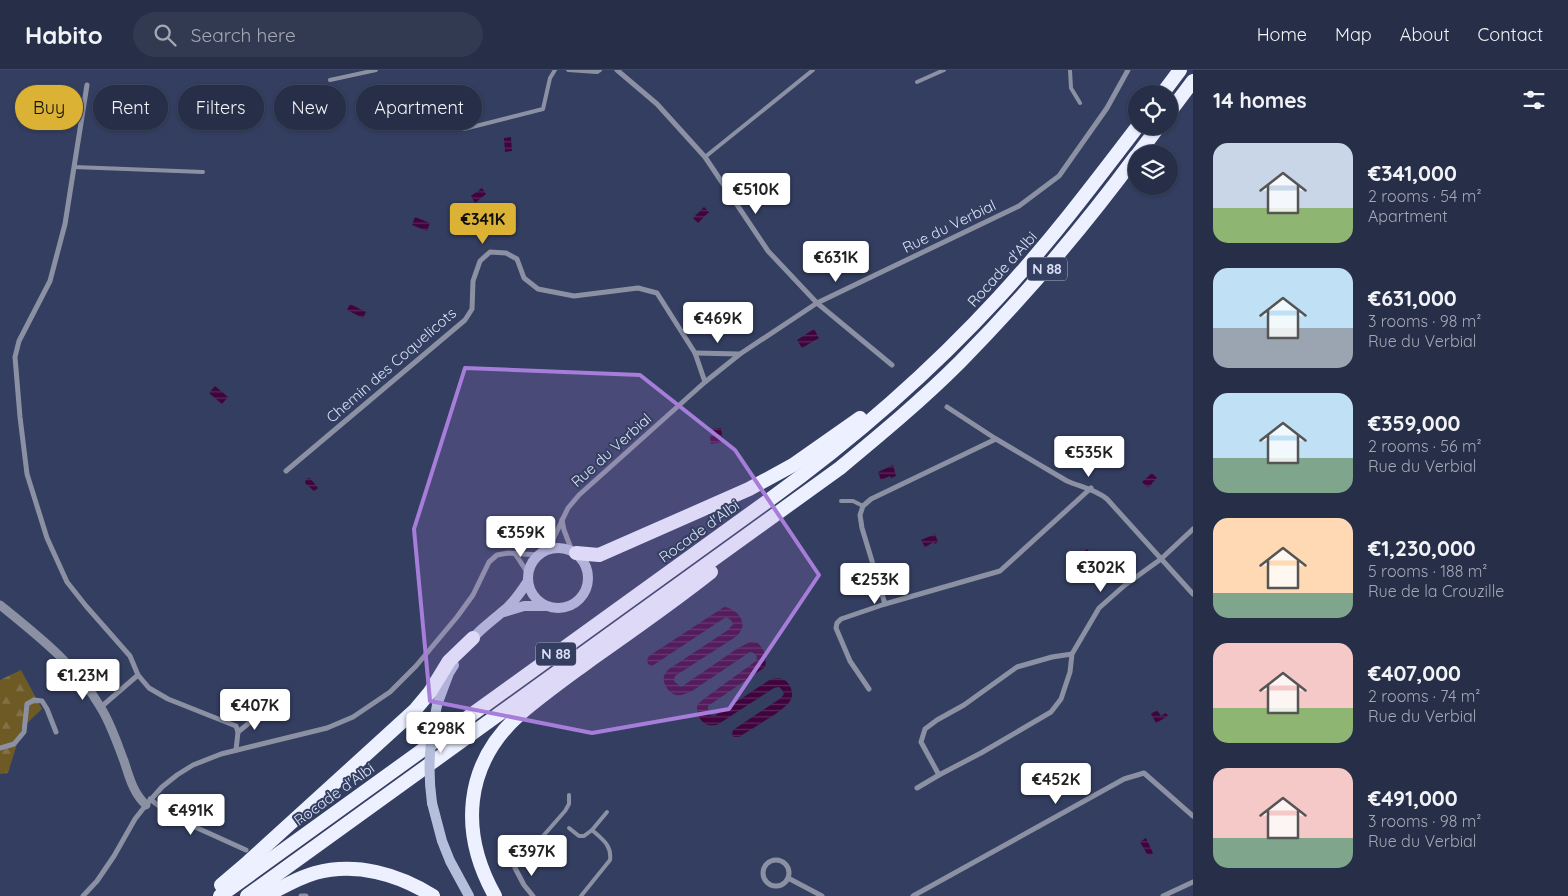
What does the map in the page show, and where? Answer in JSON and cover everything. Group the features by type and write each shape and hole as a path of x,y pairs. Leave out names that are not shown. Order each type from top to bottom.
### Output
{"highway":[{"path":"1169,85 1180,70"},
{"path":"1178,101 1193,81"},
{"name":"Rocade d'Albi","path":"220,896 798,479 888,406 1000,297 1044,246 1131,135"},
{"name":"Rocade d'Albi","path":"1145,145 1152,135"},
{"name":"Rocade d'Albi","path":"247,896 840,468 948,374 1004,316 1102,202 1128,167"},
{"path":"574,552 599,555 749,489 793,465 864,414 888,406"},
{"path":"495,896 477,856 472,831 472,806 475,784 485,760 498,739 519,715 556,685 697,583 840,468"},
{"path":"213,896 216,889 415,710 430,692 448,661 473,638"},
{"path":"266,896 290,883 316,873 344,869 376,871 402,879 433,896"}],"main road":[{"path":"469,896 450,861 442,841 432,803 428,757 437,705 449,673 473,638 518,596 528,578 530,567 543,553 564,548 574,552 583,560 589,578 587,588 575,603 566,607 556,608 524,606 503,612"},
{"path":"528,578 530,589 534,596 547,606"},
{"path":"462,882 476,896"}],"street":[{"path":"617,70 657,104 706,157 768,251 816,303 892,365"},
{"name":"Rue du Verbial","path":"543,553 568,508 579,496 705,382 740,354 816,303 1019,206 1059,176 1107,108 1128,70"},
{"path":"87,85 65,224 50,281 19,340 14,357 27,474 47,538 67,582 130,656 138,675 149,688 168,699 236,726 238,732 236,750"},
{"name":"Chemin des Coquelicots","path":"286,471 465,320 472,309 473,280 480,261 490,252 506,253 517,259 524,278 538,289 574,296 638,288 657,293 695,354 705,382"},
{"path":"695,354 740,354"},
{"path":"947,407 996,439 1067,481 1091,488 1107,499 1193,594"},
{"path":"885,604 862,528 860,515 863,506 871,499 996,439"},
{"path":"869,690 850,661 836,628 837,623 841,619 885,604 1000,571 1091,488"},
{"path":"562,519 564,530 574,552"},
{"path":"917,788 1051,712 1061,699 1070,672 1072,654 1099,608 1125,585 1161,559 1193,529"},
{"path":"83,896 97,881 135,819 148,802 177,775 193,765 221,754 327,728 353,717 390,692 416,666 473,595 488,562 497,555 508,553 516,555 543,553"},
{"path":"516,555 528,578"},
{"path":"0,605 69,665 101,707 114,735 132,786 141,800 148,802 173,817 246,850"},
{"path":"939,775 921,742 925,729 964,705 1017,667 1052,657 1072,654"},
{"path":"101,707 138,675"},
{"path":"0,748 14,744 24,732 27,704 34,700 42,702 56,732"},
{"path":"238,732 260,714"},
{"path":"913,896 1124,778 1144,773 1193,816"},
{"path":"772,861 781,861 789,871 788,878 781,885 770,884 764,878 765,866 772,861"},
{"path":"515,868 524,885 533,896"},
{"path":"788,878 822,896"},
{"path":"1163,896 1193,882"},
{"path":"301,896 306,896"}],"lane":[{"path":"330,80 376,70"},
{"path":"482,124 543,109 550,78 555,70"},
{"path":"568,70 597,72 600,70"},
{"path":"706,157 813,70"},
{"path":"916,82 944,70"},
{"path":"1070,70 1071,88 1080,103"},
{"path":"74,168 203,172"},
{"path":"841,501 853,501 863,506"},
{"path":"515,868 565,811 569,804 569,794"},
{"path":"569,828 579,836 584,836 592,830 607,812"},
{"path":"581,896 610,860 611,853 608,844 592,830"}],"highlighted area":[{"path":"465,368 640,375 735,450 819,575 729,709 592,733 430,701 414,529"}],"green space":[{"path":"21,670 42,709 22,728 8,773 0,774 0,680"}],"shaded area":[{"path":"511,137 512,151 505,152 504,138"},
{"path":"482,188 486,194 475,203 471,196"},
{"path":"704,207 709,212 698,223 693,218"},
{"path":"415,217 430,223 427,231 412,225"},
{"path":"350,304 366,312 363,318 347,310"},
{"path":"814,329 819,338 802,348 797,340"},
{"path":"215,386 228,397 222,404 209,393"},
{"path":"721,428 723,442 711,444 710,436 714,435 713,429"},
{"path":"893,465 896,476 891,478 890,476 881,480 878,472"},
{"path":"1152,473 1157,478 1151,486 1147,487 1142,482"},
{"path":"310,478 318,488 314,491 305,483 306,479"},
{"path":"935,534 938,542 925,547 921,540"},
{"path":"1087,549 1097,560 1095,564 1091,564 1082,553"},
{"path":"724,607 734,611 742,620 740,632 737,636 675,676 674,681 681,687 738,648 750,642 758,643 765,654 765,667 708,706 710,715 714,716 721,712 771,679 780,678 786,681 792,696 790,701 781,710 739,737 734,737 732,734 733,730 781,698 784,694 779,687 774,688 717,725 705,724 699,717 697,707 705,698 756,661 757,657 754,653 750,652 692,691 682,695 671,693 665,685 664,679 669,669 728,630 733,624 731,620 726,617 652,666 648,664 647,660 649,656"},
{"path":"1157,710 1161,716 1166,713 1168,716 1156,723 1151,714"},
{"path":"1146,838 1153,853 1151,855 1147,854 1140,842"}]}
